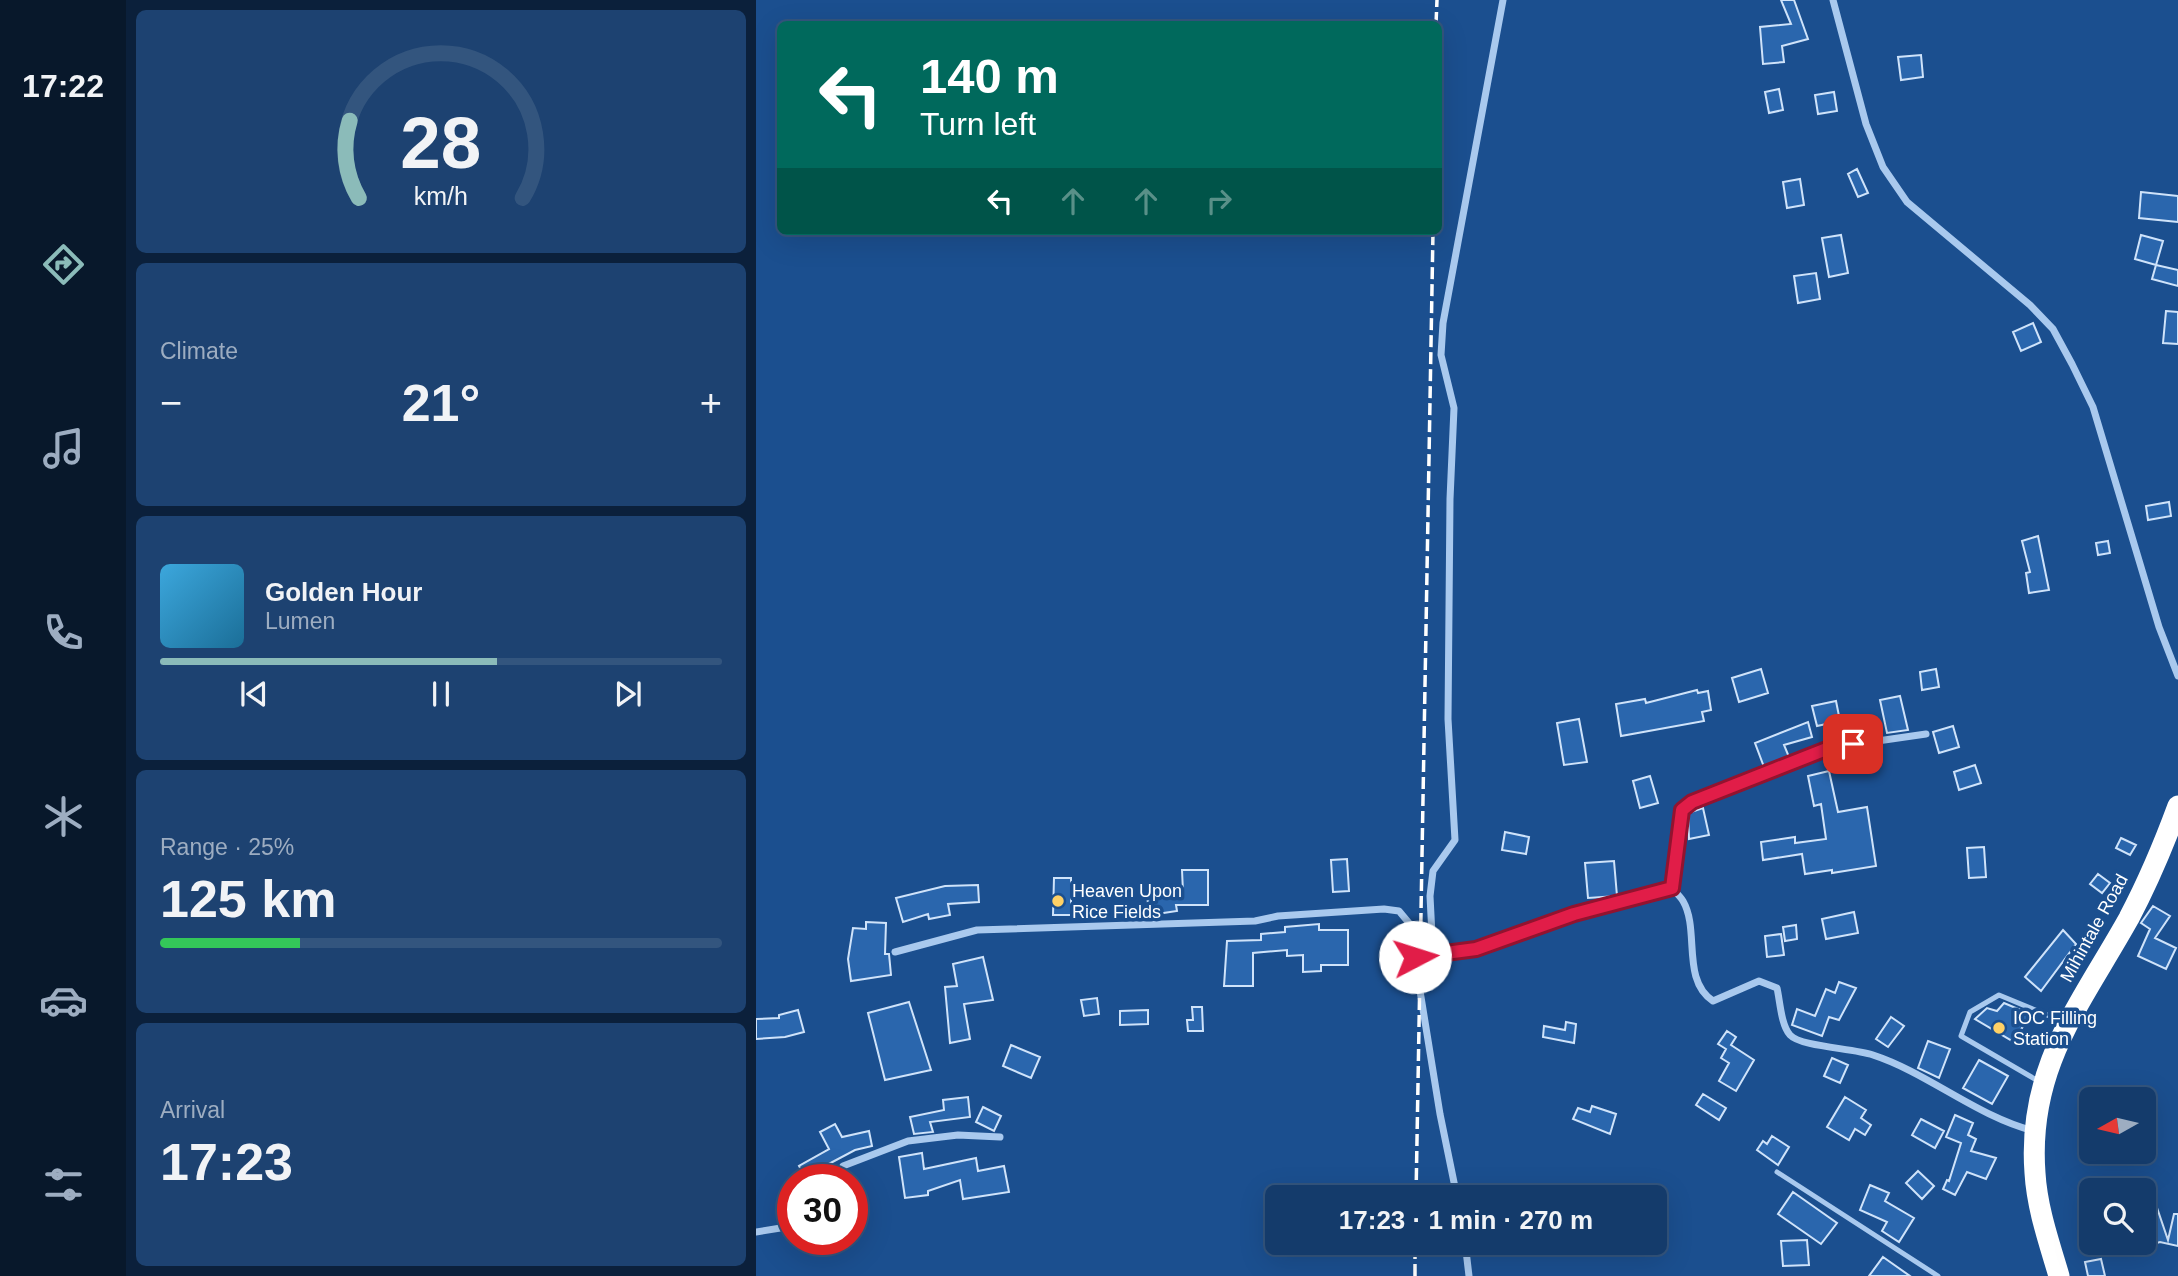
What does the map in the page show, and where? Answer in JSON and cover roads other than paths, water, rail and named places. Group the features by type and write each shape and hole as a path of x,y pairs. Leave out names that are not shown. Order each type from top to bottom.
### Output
{"highway":[{"name":"Mihintale Road","path":"2059,1276 2038,1200 2035,1173 2035,1131 2043,1084 2066,1023 2130,915 2178,806"}],"street":[{"path":"1433,955 1430,896 1433,871 1455,840 1448,719 1450,499 1454,408 1441,355 1443,323 1503,0"},
{"path":"1833,0 1866,124 1883,167 1907,202 2031,305 2053,330 2071,363 2093,407 2159,627 2178,676"},
{"path":"1926,734 1829,748 1692,802 1682,810 1677,829 1672,888 1684,902 1697,980 1702,994 1713,1001 1759,981 1777,988 1788,1033 1799,1042 1839,1046 1875,1055 1996,1118 2035,1131"},
{"path":"1415,957 1476,949 1574,914 1672,888"},
{"path":"895,952 977,930 1255,921 1278,916 1390,909 1399,911 1408,919 1455,1185"},
{"path":"848,1164 908,1141 958,1135 1000,1137"},
{"path":"756,1232 777,1229"},
{"path":"1467,1255 1469,1276"}],"lane":[{"path":"2043,1084 1961,1036 1970,1012 1999,995 2066,1023"},
{"path":"1777,1172 1938,1276"}],"railway":[{"path":"1436,21 1437,0"},
{"path":"1416,1185 1433,235"},
{"path":"1415,1255 1415,1276"}],"place":[{"name":"Heaven Upon Rice Fields","path":"1058,901"},
{"name":"IOC Filling Station","path":"1999,1028"}]}
